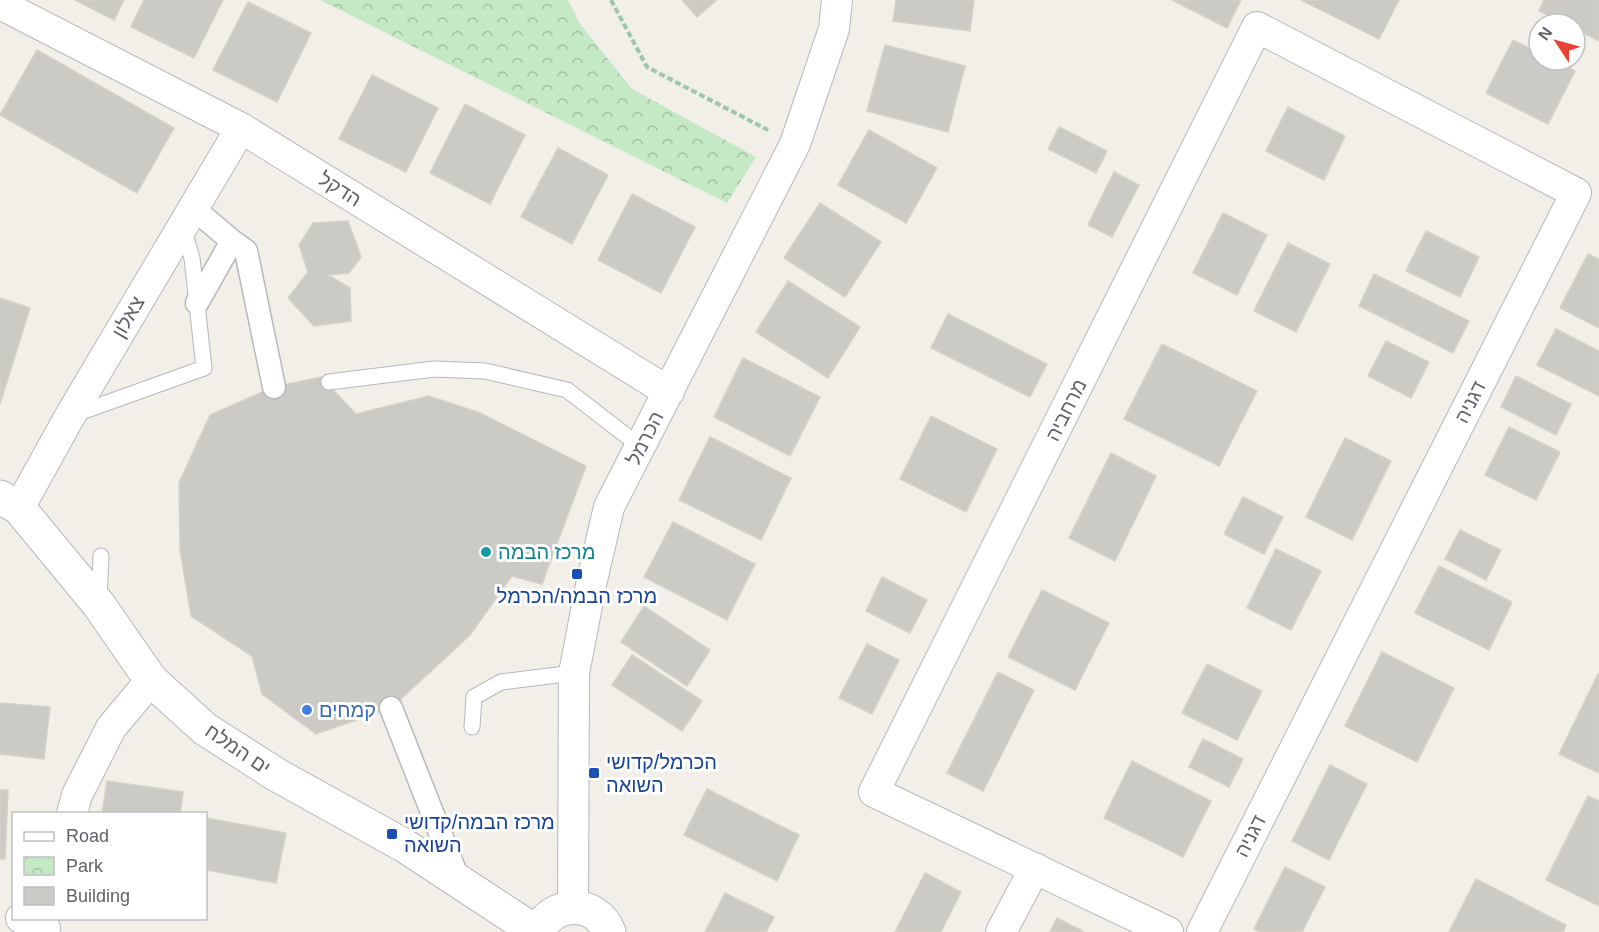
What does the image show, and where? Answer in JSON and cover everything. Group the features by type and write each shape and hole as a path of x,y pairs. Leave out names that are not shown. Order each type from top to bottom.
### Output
{"street":[{"name":"הכרמל","path":"573,906 574,673 609,507 795,144 834,29 837,0"},
{"name":"הדקל","path":"0,4 241,128 669,392"},
{"name":"מרחביה","path":"1035,868 874,792 1257,27"},
{"name":"דגניה","path":"1202,932 1576,193 1257,27"},
{"name":"צאלון","path":"10,503 70,416 241,128"},
{"path":"187,217 246,251 274,387"},
{"path":"197,303 232,241"},
{"name":"ים המלח","path":"10,503 99,605 151,680 205,729 259,764 405,846 537,932"},
{"path":"72,812 77,795 111,728 151,680"},
{"path":"391,708 459,881"},
{"path":"1001,932 1035,868 1168,932"},
{"path":"537,932 548,916 560,909 573,906 591,910 602,918 609,932"}],"lane":[{"path":"70,416 204,368 187,217"},
{"path":"329,382 434,369 486,371 567,390 641,447"},
{"path":"99,605 100,556"},
{"path":"472,727 474,698 501,682 574,673"}],"path":[{"path":"611,0 647,67 795,144"}],"green space":[{"path":"320,0 568,0 580,24 632,89 756,157 727,203"}],"building":[{"path":"75,0 124,0 114,20"},
{"path":"144,0 223,0 194,58 131,27"},
{"path":"682,0 717,0 697,17"},
{"path":"896,0 974,0 970,31 893,21"},
{"path":"1172,0 1241,0 1227,28"},
{"path":"1301,0 1399,0 1379,39"},
{"path":"1544,0 1599,0 1599,41 1587,35 1587,12 1539,11"},
{"path":"248,2 311,33 277,102 213,70"},
{"path":"1513,40 1527,47 1527,72 1574,72 1548,124 1486,93"},
{"path":"885,45 965,66 948,132 867,111"},
{"path":"37,50 174,128 137,193 0,115"},
{"path":"372,75 438,108 406,172 339,139"},
{"path":"465,104 525,135 490,204 430,173"},
{"path":"1288,107 1345,136 1324,180 1266,151"},
{"path":"1059,127 1107,151 1096,173 1048,149"},
{"path":"869,130 937,168 906,223 838,185"},
{"path":"558,148 608,175 572,244 521,217"},
{"path":"1114,172 1139,185 1112,237 1088,225"},
{"path":"632,194 695,227 661,293 598,260"},
{"path":"820,203 881,242 845,297 784,258"},
{"path":"1223,213 1267,235 1237,295 1193,273"},
{"path":"348,221 361,257 349,273 328,275 350,288 351,321 314,326 288,298 308,272 299,245 313,223"},
{"path":"1426,231 1479,257 1460,297 1406,271"},
{"path":"1288,243 1330,264 1296,332 1254,311"},
{"path":"1588,254 1599,259 1599,328 1560,308"},
{"path":"1374,274 1469,321 1453,353 1359,306"},
{"path":"788,281 860,327 828,378 756,332"},
{"path":"0,298 30,308 0,404"},
{"path":"948,314 1047,364 1030,397 931,348"},
{"path":"1556,329 1599,351 1599,396 1537,365"},
{"path":"1386,341 1429,362 1411,398 1368,376"},
{"path":"1162,344 1257,391 1219,466 1124,419"},
{"path":"743,358 820,397 790,456 714,417"},
{"path":"1516,376 1571,404 1556,435 1501,407"},
{"path":"321,377 356,414 429,396 480,413 586,466 542,584 512,576 470,635 391,708 316,734 262,694 252,656 191,616 180,549 179,483 210,415 274,387"},
{"path":"931,416 997,449 966,512 900,479"},
{"path":"1509,427 1560,452 1536,500 1485,475"},
{"path":"710,437 791,478 761,540 679,500"},
{"path":"1345,438 1391,461 1352,540 1306,517"},
{"path":"1111,453 1156,476 1115,561 1069,538"},
{"path":"1243,497 1283,517 1264,554 1224,534"},
{"path":"673,522 755,564 727,620 644,577"},
{"path":"1460,530 1501,550 1486,580 1445,559"},
{"path":"1276,549 1321,571 1291,630 1247,608"},
{"path":"1439,566 1512,602 1489,650 1415,613"},
{"path":"882,577 927,600 910,633 866,611"},
{"path":"1042,590 1109,623 1075,690 1008,657"},
{"path":"644,606 710,650 687,686 621,642"},
{"path":"867,644 899,660 872,714 839,698"},
{"path":"1382,652 1454,688 1417,762 1345,726"},
{"path":"632,655 702,701 682,731 612,685"},
{"path":"1207,664 1262,691 1237,740 1182,713"},
{"path":"998,672 1034,690 983,791 947,773"},
{"path":"1599,675 1599,773 1559,754"},
{"path":"0,703 50,707 44,759 0,754"},
{"path":"1203,739 1243,759 1229,787 1189,767"},
{"path":"1132,761 1211,801 1183,857 1104,818"},
{"path":"1330,765 1367,784 1329,860 1292,841"},
{"path":"107,781 183,792 180,812 102,812"},
{"path":"707,789 799,835 777,881 684,835"},
{"path":"0,790 8,790 5,859 0,859"},
{"path":"1588,796 1599,801 1599,906 1546,880"},
{"path":"207,818 286,833 276,883 207,870"},
{"path":"1285,867 1325,887 1302,932 1260,932 1254,929"},
{"path":"925,873 961,892 941,932 895,932"},
{"path":"1476,879 1566,925 1563,932 1449,932"},
{"path":"725,893 774,917 766,932 705,932"},
{"path":"1057,918 1084,932 1050,932"}],"place":[{"name":"מרכז הבמה","path":"486,552"},
{"name":"מרכז הבמה/הכרמל","path":"577,574"},
{"name":"קמחים","path":"307,710"},
{"name":"הכרמל/קדושי השואה","path":"594,773"},
{"name":"מרכז הבמה/קדושי השואה","path":"392,834"}]}
